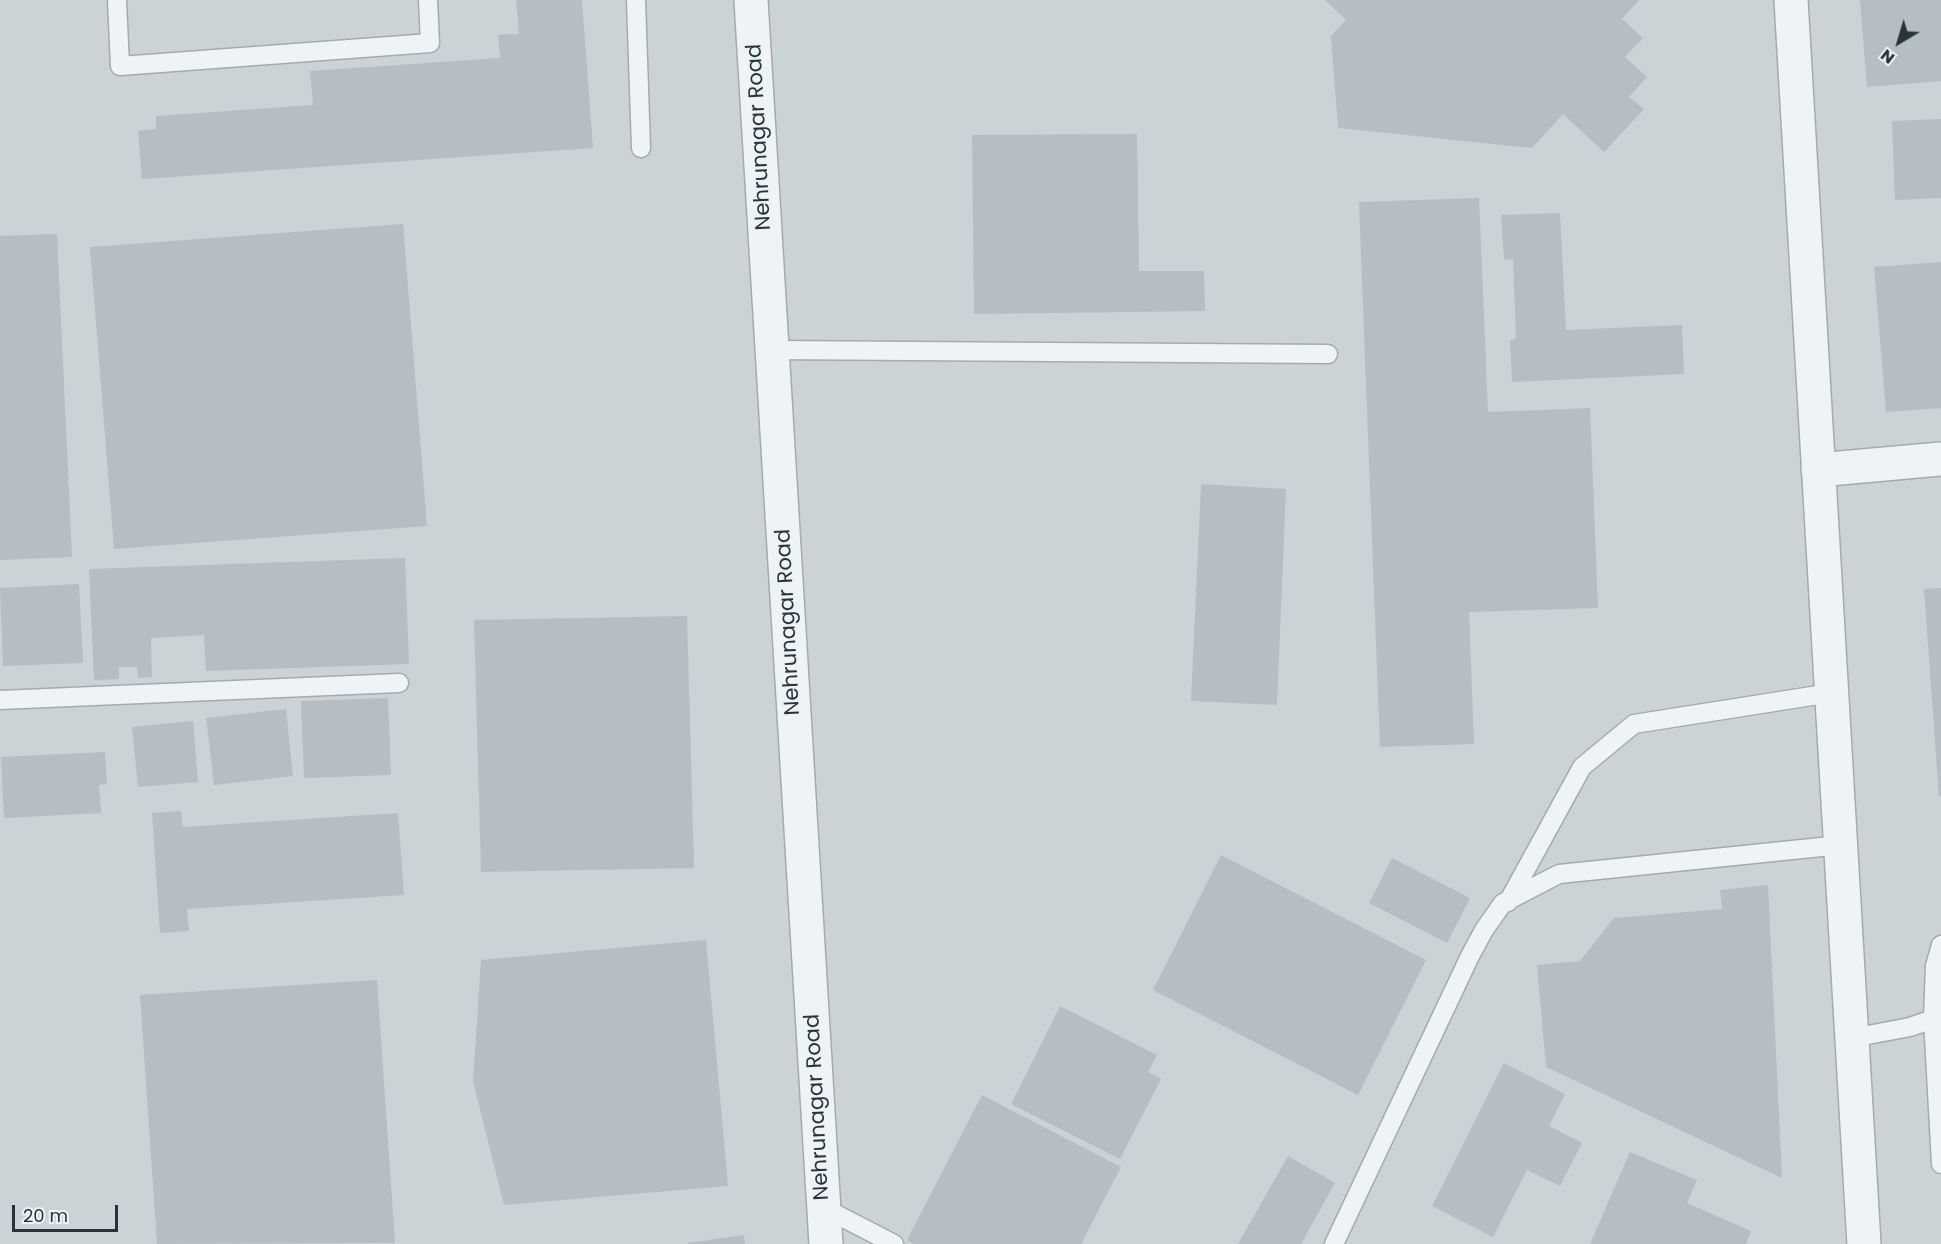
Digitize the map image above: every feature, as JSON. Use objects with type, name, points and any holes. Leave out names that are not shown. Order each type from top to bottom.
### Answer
[{"type":"street","name":"Nehrunagar Road","points":[[751,0],[826,1244]]},
{"type":"street","points":[[1791,0],[1864,1244]]},
{"type":"street","points":[[1818,470],[1941,459]]},
{"type":"lane","points":[[117,0],[120,66],[430,43],[428,0]]},
{"type":"lane","points":[[636,0],[641,148]]},
{"type":"lane","points":[[772,350],[1328,354]]},
{"type":"lane","points":[[0,700],[399,683]]},
{"type":"lane","points":[[1508,902],[1582,767],[1634,724],[1831,693]]},
{"type":"lane","points":[[1334,1244],[1470,956],[1503,903],[1559,874],[1841,845]]},
{"type":"lane","points":[[1941,945],[1935,966],[1934,1019],[1941,1164]]},
{"type":"lane","points":[[1852,1038],[1910,1027],[1934,1019]]},
{"type":"lane","points":[[824,1208],[894,1244]]},
{"type":"shaded area","points":[[0,0],[1941,0],[1941,1244],[0,1244]]},
{"type":"building","points":[[516,0],[582,0],[593,148],[142,179],[138,131],[156,129],[156,116],[313,105],[310,71],[500,58],[498,35],[519,34]]},
{"type":"building","points":[[1325,0],[1639,0],[1622,19],[1643,38],[1625,57],[1647,77],[1629,97],[1644,109],[1604,152],[1563,114],[1532,148],[1338,128],[1331,36],[1346,20]]},
{"type":"building","points":[[1860,0],[1941,0],[1941,81],[1867,87]]},
{"type":"building","points":[[1941,119],[1941,198],[1895,200],[1892,121]]},
{"type":"building","points":[[1137,134],[1139,271],[1204,271],[1205,311],[974,314],[972,135]]},
{"type":"building","points":[[1479,198],[1488,412],[1590,408],[1598,608],[1469,612],[1474,744],[1380,747],[1359,202]]},
{"type":"building","points":[[1560,213],[1566,330],[1682,325],[1684,374],[1512,382],[1510,340],[1516,339],[1513,259],[1504,260],[1501,215]]},
{"type":"building","points":[[403,224],[427,526],[114,549],[90,247]]},
{"type":"building","points":[[57,234],[72,557],[0,560],[0,236]]},
{"type":"building","points":[[1941,262],[1941,408],[1886,412],[1874,267]]},
{"type":"building","points":[[1201,484],[1286,489],[1277,705],[1191,701]]},
{"type":"building","points":[[405,558],[409,664],[206,671],[204,635],[151,638],[152,677],[138,678],[137,667],[119,667],[119,679],[94,680],[89,569]]},
{"type":"building","points":[[79,584],[83,663],[3,666],[0,588]]},
{"type":"building","points":[[1941,588],[1941,796],[1939,797],[1924,589]]},
{"type":"building","points":[[687,616],[694,868],[481,872],[474,620]]},
{"type":"building","points":[[388,698],[391,775],[304,778],[301,701]]},
{"type":"building","points":[[286,709],[293,776],[214,785],[206,718]]},
{"type":"building","points":[[193,721],[198,782],[138,787],[132,727]]},
{"type":"building","points":[[105,752],[107,784],[99,785],[101,813],[4,818],[1,757]]},
{"type":"building","points":[[181,811],[183,827],[398,813],[404,895],[187,909],[189,931],[160,933],[152,813]]},
{"type":"building","points":[[1221,855],[1426,960],[1358,1095],[1153,990]]},
{"type":"building","points":[[1392,858],[1470,898],[1447,943],[1369,903]]},
{"type":"building","points":[[1768,885],[1782,1178],[1546,1067],[1537,965],[1580,961],[1614,918],[1722,909],[1720,890]]},
{"type":"building","points":[[706,940],[728,1186],[504,1205],[473,1081],[481,960]]},
{"type":"building","points":[[377,980],[395,1243],[157,1244],[140,995]]},
{"type":"building","points":[[1060,1006],[1157,1055],[1148,1072],[1161,1079],[1120,1159],[1011,1104]]},
{"type":"building","points":[[1504,1063],[1565,1094],[1549,1126],[1582,1143],[1560,1186],[1527,1170],[1493,1237],[1432,1206]]},
{"type":"building","points":[[982,1095],[1121,1167],[1081,1244],[914,1244],[907,1240]]},
{"type":"building","points":[[1630,1152],[1697,1180],[1687,1203],[1751,1231],[1746,1244],[1590,1244]]},
{"type":"building","points":[[1288,1156],[1335,1183],[1301,1244],[1238,1244]]},
{"type":"building","points":[[744,1235],[745,1244],[688,1244],[688,1243]]}]
